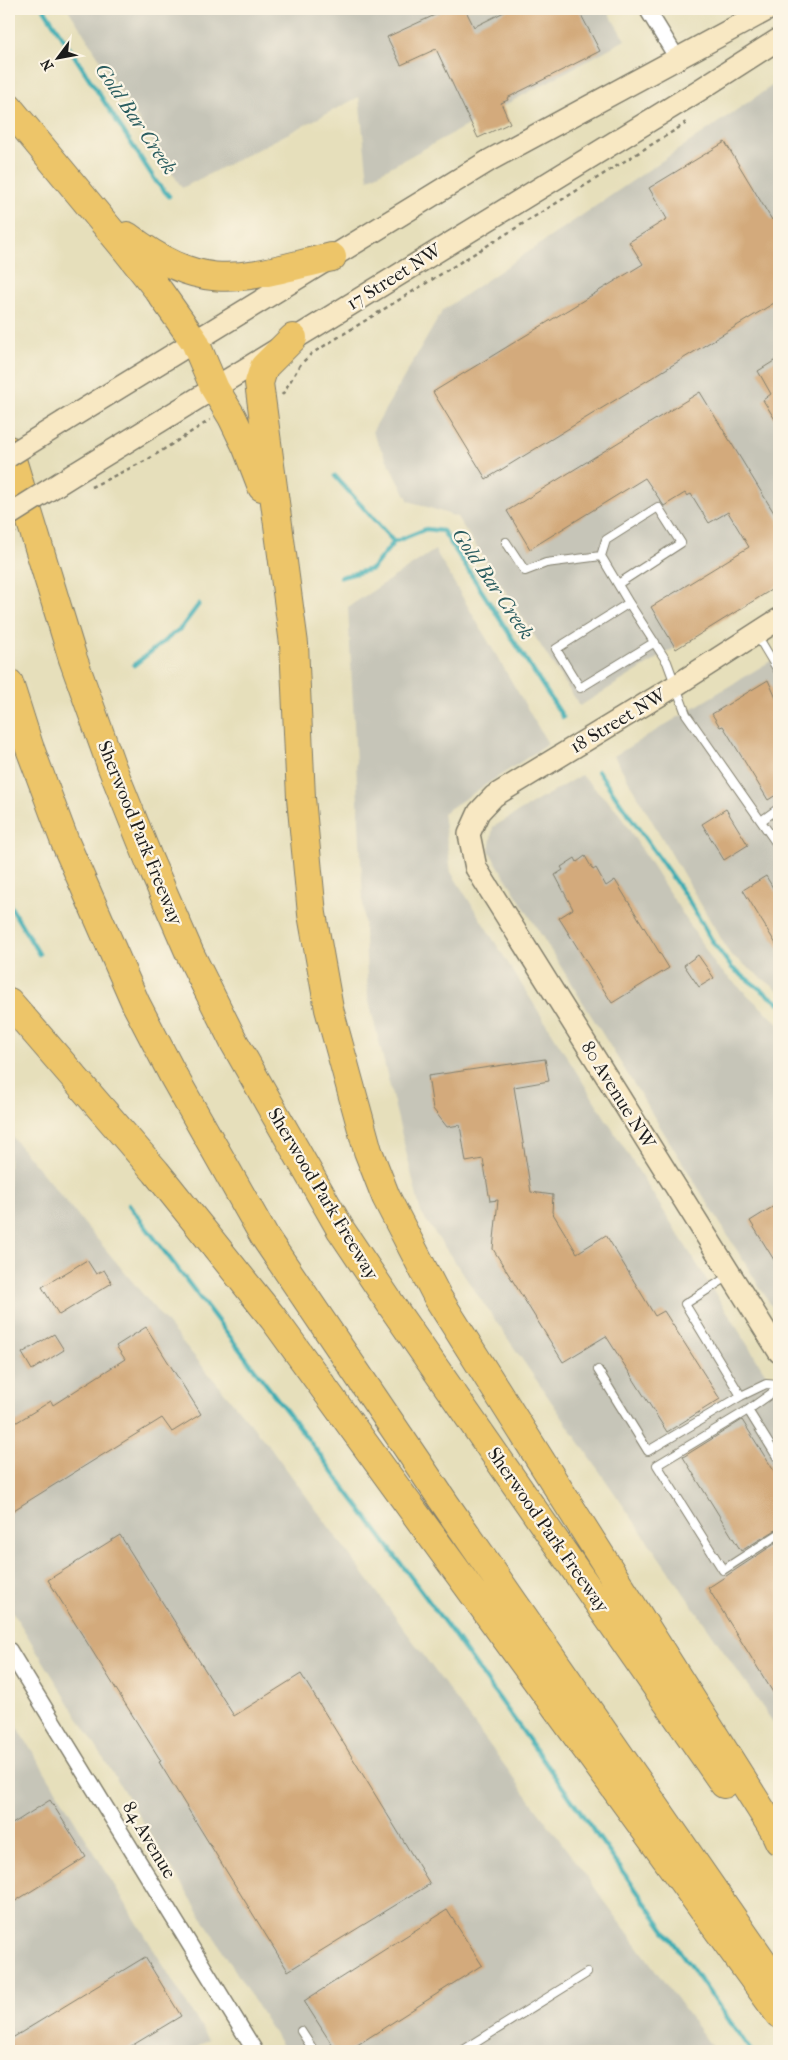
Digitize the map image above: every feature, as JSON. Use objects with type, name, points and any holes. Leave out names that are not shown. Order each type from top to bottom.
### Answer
[{"type":"highway","points":[[9,108],[159,291],[195,342],[250,456],[279,541]]},
{"type":"highway","points":[[67,177],[126,236],[145,250],[178,268],[199,275],[224,278],[254,276],[332,257]]},
{"type":"highway","points":[[294,338],[264,367],[259,383],[260,397],[274,486],[279,541],[294,644],[301,798],[312,914],[329,1009],[368,1151],[386,1197],[438,1298],[769,1822],[779,1841]]},
{"type":"highway","name":"Sherwood Park Freeway","points":[[9,450],[73,659],[111,765],[186,945],[234,1042],[341,1230],[779,1863]]},
{"type":"highway","points":[[9,683],[29,746],[65,842],[136,1004],[264,1236],[384,1415],[779,1985]]},
{"type":"highway","points":[[9,1002],[156,1172],[274,1318],[779,2014]]},
{"type":"main road","points":[[9,456],[490,160],[769,9]]},
{"type":"main road","name":"17 Street NW","points":[[9,515],[80,481],[221,399],[294,338],[779,39]]},
{"type":"main road","name":"18 Street NW","points":[[468,834],[479,812],[494,796],[675,686],[779,619]]},
{"type":"main road","name":"80 Avenue NW","points":[[468,834],[476,868],[779,1352]]},
{"type":"street","points":[[647,9],[677,58]]},
{"type":"street","name":"84 Avenue","points":[[9,1650],[253,2051]]},
{"type":"lane","points":[[618,584],[681,544],[658,508],[606,540],[601,556],[629,603],[667,662],[686,714],[779,847]]},
{"type":"lane","points":[[506,542],[524,571],[546,563],[601,556]]},
{"type":"lane","points":[[629,603],[556,649],[580,688],[655,642]]},
{"type":"lane","points":[[756,634],[779,672]]},
{"type":"lane","points":[[761,821],[779,808]]},
{"type":"lane","points":[[731,1275],[685,1304],[741,1396]]},
{"type":"lane","points":[[598,1370],[648,1451],[741,1396],[766,1384],[779,1387]]},
{"type":"lane","points":[[779,1387],[748,1410],[658,1465],[723,1570],[779,1534]]},
{"type":"lane","points":[[748,1410],[779,1460]]},
{"type":"lane","points":[[462,2051],[587,1973]]},
{"type":"lane","points":[[302,2031],[314,2051]]},
{"type":"path","points":[[260,397],[281,397],[300,365],[311,354],[686,124],[675,104]]},
{"type":"path","points":[[80,481],[147,460],[221,399]]},
{"type":"shaded area","points":[[68,9],[315,9],[321,13],[331,9],[606,9],[625,40],[368,179],[359,97],[182,188]]},
{"type":"shaded area","points":[[779,81],[779,584],[580,706],[457,517],[409,501],[372,432],[443,310]]},
{"type":"shaded area","points":[[435,550],[548,744],[443,813],[451,872],[779,1395],[779,1731],[421,1213],[368,997],[348,607]]},
{"type":"shaded area","points":[[779,656],[779,991],[730,954],[614,756]]},
{"type":"shaded area","points":[[581,775],[616,809],[716,966],[779,1024],[779,1318],[489,851],[493,827]]},
{"type":"shaded area","points":[[9,1133],[273,1451],[715,2051],[285,2051],[9,1606]]},
{"type":"shaded area","points":[[9,1713],[209,2040],[191,2051],[9,2051]]},
{"type":"building","points":[[448,9],[465,9],[474,27],[510,9],[578,9],[600,51],[507,98],[508,100],[501,103],[510,123],[478,138],[436,49],[401,65],[387,37]]},
{"type":"building","points":[[725,142],[772,220],[779,216],[779,300],[486,479],[433,392],[643,264],[629,242],[667,219],[649,188]]},
{"type":"building","points":[[779,358],[779,426],[763,400],[771,394],[758,371]]},
{"type":"building","points":[[700,392],[779,521],[779,585],[676,649],[651,607],[749,547],[728,512],[709,523],[691,494],[687,496],[685,493],[664,506],[645,478],[530,549],[507,511]]},
{"type":"building","points":[[768,680],[779,705],[779,793],[768,800],[723,726],[720,727],[712,714]]},
{"type":"building","points":[[726,809],[748,845],[724,860],[702,824]]},
{"type":"building","points":[[585,856],[593,870],[596,868],[606,886],[615,880],[669,968],[612,1003],[559,918],[573,909],[555,875],[563,870],[561,867],[575,858],[577,862]]},
{"type":"building","points":[[766,876],[779,898],[779,949],[743,890]]},
{"type":"building","points":[[698,955],[714,978],[699,987],[684,965]]},
{"type":"building","points":[[545,1059],[549,1081],[514,1087],[531,1192],[553,1195],[552,1212],[577,1253],[606,1235],[655,1316],[664,1311],[720,1399],[667,1432],[606,1336],[563,1362],[493,1249],[498,1200],[490,1201],[483,1159],[466,1162],[460,1125],[447,1127],[433,1109],[428,1076]]},
{"type":"building","points":[[779,1203],[779,1268],[750,1221]]},
{"type":"building","points":[[87,1260],[96,1274],[104,1270],[112,1283],[59,1315],[42,1287]]},
{"type":"building","points":[[146,1327],[201,1414],[172,1432],[162,1418],[9,1513],[9,1427],[51,1401],[53,1405],[125,1359],[116,1346]]},
{"type":"building","points":[[54,1334],[64,1350],[32,1370],[22,1353]]},
{"type":"building","points":[[742,1420],[779,1479],[779,1528],[741,1551],[683,1457]]},
{"type":"building","points":[[120,1535],[234,1716],[301,1674],[430,1884],[288,1971],[159,1762],[161,1761],[48,1580]]},
{"type":"building","points":[[779,1541],[779,1702],[708,1588]]},
{"type":"building","points":[[50,1800],[86,1857],[9,1905],[9,1826]]},
{"type":"building","points":[[447,1910],[482,1965],[348,2051],[336,2051],[304,2001]]},
{"type":"building","points":[[145,1957],[181,2016],[123,2051],[9,2051],[9,2040]]},
{"type":"waterway","name":"Gold Bar Creek","points":[[44,9],[157,183],[169,196]]},
{"type":"waterway","name":"Gold Bar Creek","points":[[335,476],[394,542],[426,529],[443,531],[563,717]]},
{"type":"waterway","points":[[341,577],[372,569],[394,542]]},
{"type":"waterway","points":[[134,665],[181,628],[199,604]]},
{"type":"waterway","name":"Gold Bar Creek","points":[[598,771],[687,898],[714,944],[732,968],[779,1003]]},
{"type":"waterway","points":[[9,904],[39,954]]},
{"type":"waterway","points":[[129,1205],[311,1443],[451,1631],[751,2051]]}]
